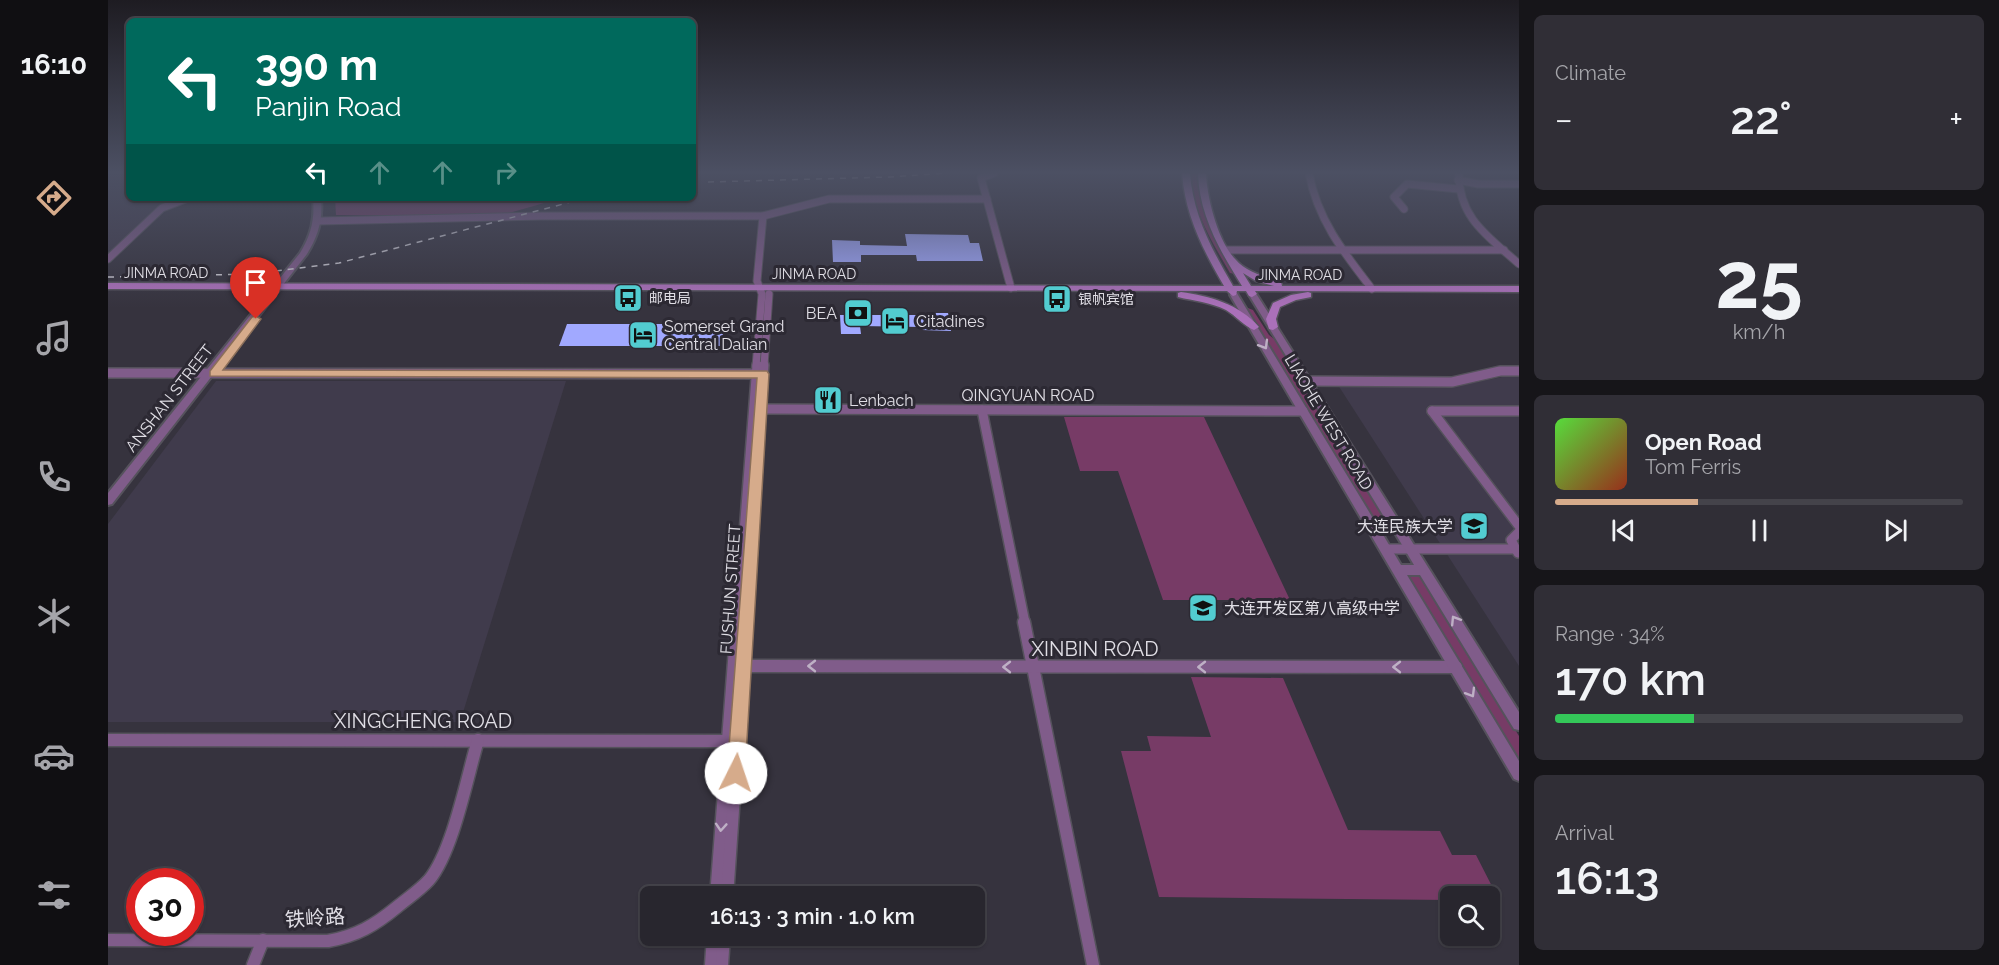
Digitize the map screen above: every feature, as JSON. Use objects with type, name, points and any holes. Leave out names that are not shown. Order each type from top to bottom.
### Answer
[{"type":"main road","name":"LIAOHE WEST ROAD","points":[[1195,218],[1213,260],[1232,292]]},
{"type":"main road","name":"LIAOHE WEST ROAD","points":[[1211,218],[1225,250],[1251,292]]},
{"type":"main road","points":[[1231,259],[1239,267],[1259,279],[1305,292]]},
{"type":"main road","points":[[1178,291],[1209,278],[1214,272],[1213,260]]},
{"type":"main road","points":[[1223,276],[1241,276]]},
{"type":"main road","name":"JINMA ROAD","points":[[108,286],[274,291]]},
{"type":"main road","name":"JINMA ROAD","points":[[764,292],[1011,288],[1519,295]]},
{"type":"main road","name":"JINMA ROAD","points":[[1305,292],[1372,288],[1519,289]]},
{"type":"main road","points":[[1178,291],[1224,305],[1237,312],[1254,327]]},
{"type":"main road","name":"JINMA ROAD","points":[[108,293],[1178,291]]},
{"type":"main road","points":[[1273,327],[1271,319],[1276,304],[1305,292]]},
{"type":"street","points":[[108,259],[151,218]]},
{"type":"street","points":[[319,221],[451,218]]},
{"type":"street","name":"FUSHUN STREET","points":[[727,886],[733,741],[760,374],[764,292],[757,281],[763,218]]},
{"type":"street","points":[[992,218],[1011,288]]},
{"type":"street","points":[[1322,218],[1341,250],[1372,288]]},
{"type":"street","points":[[1473,218],[1519,264]]},
{"type":"street","name":"ANSHAN STREET","points":[[108,511],[311,242],[319,221]]},
{"type":"street","points":[[1225,250],[1504,250]]},
{"type":"street","name":"LIAOHE WEST ROAD","points":[[1232,292],[1519,774]]},
{"type":"street","name":"LIAOHE WEST ROAD","points":[[1251,292],[1519,724]]},
{"type":"street","points":[[1306,381],[1452,382],[1500,370],[1519,370]]},
{"type":"street","points":[[108,374],[760,374]]},
{"type":"street","name":"ANSHAN STREET","points":[[108,501],[210,374]]},
{"type":"street","name":"QINGYUAN ROAD","points":[[757,409],[1303,411]]},
{"type":"street","points":[[982,410],[1093,965]]},
{"type":"street","points":[[1519,411],[1432,411],[1519,526]]},
{"type":"street","points":[[1373,529],[1398,529]]},
{"type":"street","points":[[1385,549],[1517,552],[1511,540],[1512,536],[1519,532]]},
{"type":"street","points":[[1398,570],[1424,570]]},
{"type":"street","name":"XINBIN ROAD","points":[[738,666],[1456,668]]},
{"type":"street","name":"XINGCHENG ROAD","points":[[108,740],[733,741]]},
{"type":"street","name":"铁岭路","points":[[108,940],[328,941],[350,937],[374,926],[428,881],[438,867],[447,848],[478,740]]},
{"type":"street","name":"FUSHUN STREET","points":[[717,886],[733,741]]},
{"type":"street","points":[[254,965],[263,940]]},
{"type":"street","points":[[711,965],[712,946]]},
{"type":"street","points":[[722,965],[723,946]]},
{"type":"shaded area","points":[[108,218],[148,218],[108,255]]},
{"type":"shaded area","points":[[1201,218],[1211,218],[1235,274],[1230,273]]},
{"type":"shaded area","points":[[1248,308],[1253,310],[1269,335],[1278,342],[1389,523],[1387,528],[1375,524],[1247,310]]},
{"type":"shaded area","name":"大连民族大学","points":[[1507,376],[1519,376],[1519,666],[1338,385],[1457,386]]},
{"type":"shaded area","points":[[216,381],[566,381],[460,722],[108,722],[108,524]]},
{"type":"shaded area","points":[[1064,417],[1204,417],[1290,600],[1163,600],[1118,471],[1080,471]]},
{"type":"shaded area","points":[[1408,572],[1420,575],[1519,736],[1519,764],[1406,575]]},
{"type":"shaded area","points":[[1191,677],[1283,678],[1348,830],[1440,831],[1452,855],[1476,855],[1492,886],[1440,886],[1440,900],[1159,897],[1121,751],[1151,751],[1147,736],[1211,737]]},
{"type":"building","points":[[905,234],[968,235],[970,243],[979,243],[983,261],[917,261],[916,255],[861,255],[861,262],[833,262],[832,240],[860,241],[860,245],[907,246]]},
{"type":"building","name":"Citadines","points":[[919,313],[948,313],[951,331],[922,330],[921,327],[860,326],[861,334],[841,334],[840,315],[920,315]]},
{"type":"building","name":"Somerset Grand Central Dalian","points":[[567,324],[724,324],[722,346],[559,346]]},
{"type":"railway","points":[[108,277],[253,274],[339,263],[510,218]]},
{"type":"place","name":"邮电局","points":[[628,298]]},
{"type":"place","name":"银帆宾馆","points":[[1057,299]]},
{"type":"place","name":"BEA","points":[[858,313]]},
{"type":"place","name":"Citadines","points":[[895,321]]},
{"type":"place","name":"Somerset Grand Central Dalian","points":[[643,335]]},
{"type":"place","name":"Lenbach","points":[[828,400]]},
{"type":"place","name":"大连民族大学","points":[[1474,526]]},
{"type":"place","name":"大连开发区第八高级中学","points":[[1203,608]]},
{"type":"route","points":[[256,319],[214,374],[763,374],[736,773]]}]
